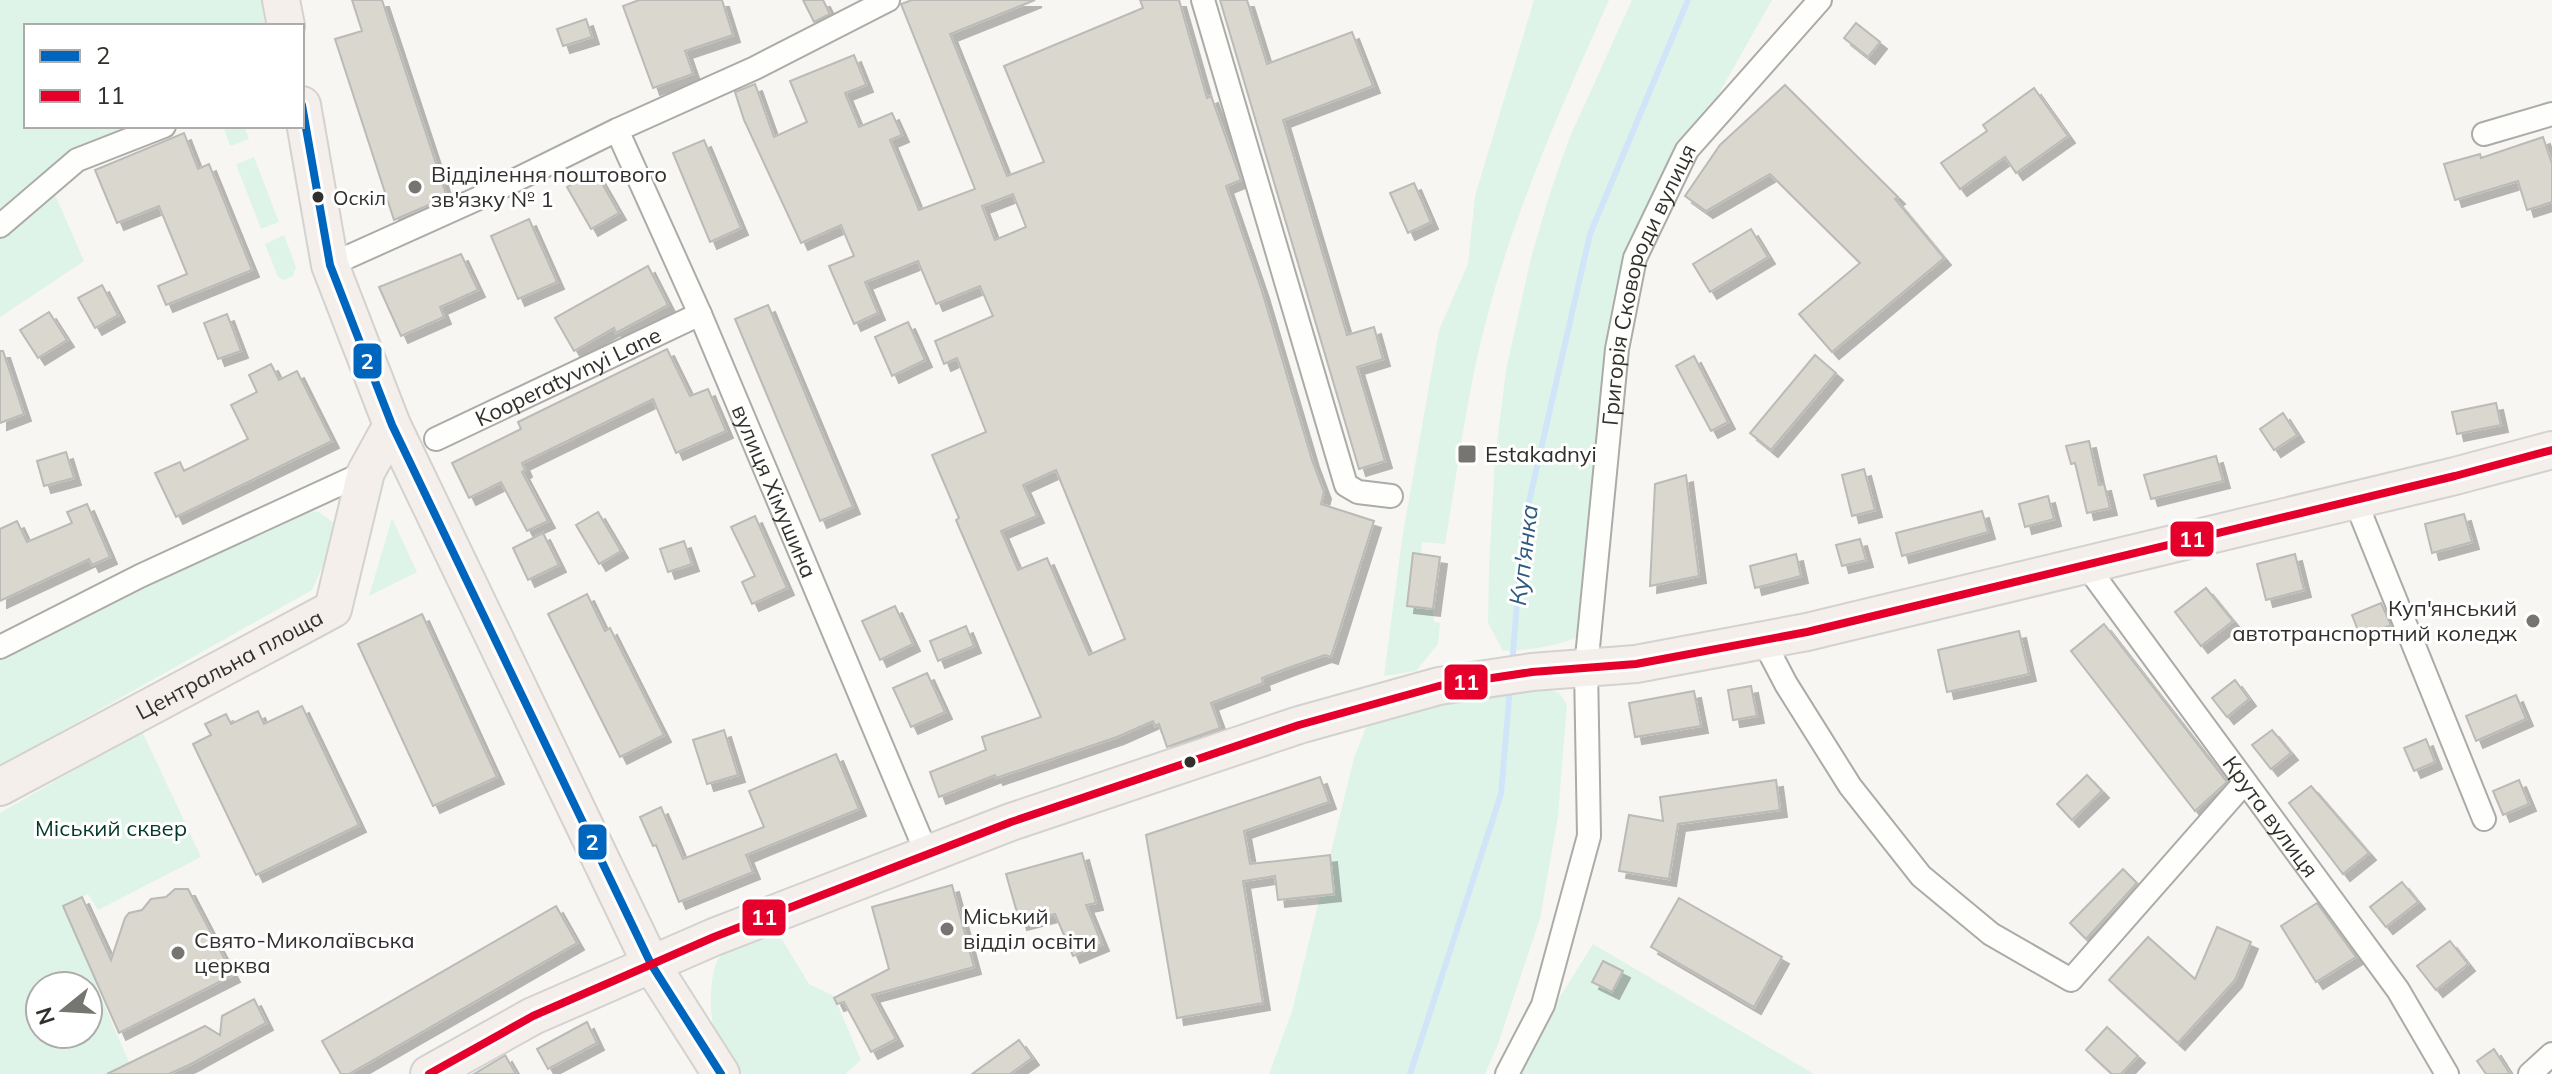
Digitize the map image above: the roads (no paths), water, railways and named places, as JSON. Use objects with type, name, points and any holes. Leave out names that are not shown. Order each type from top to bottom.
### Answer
[{"type":"main road","points":[[281,0],[286,24]]},
{"type":"main road","points":[[304,116],[330,265],[392,425],[651,964],[721,1074]]},
{"type":"main road","name":"Центральна площа","points":[[0,787],[333,609],[366,472],[392,425]]},
{"type":"main road","points":[[429,1074],[533,1016],[651,964],[1011,822],[1299,725],[1439,686],[1511,675],[1636,664],[1763,640],[2086,565],[2552,450]]},
{"type":"street","points":[[330,265],[755,68],[888,0]]},
{"type":"street","points":[[1203,0],[1346,485],[1358,492],[1391,496]]},
{"type":"street","name":"Григорія Сковороди вулиця","points":[[1507,1074],[1543,1005],[1589,836],[1586,668],[1617,349],[1635,258],[1687,150],[1820,0]]},
{"type":"street","points":[[2484,134],[2552,114]]},
{"type":"street","points":[[0,226],[77,160],[159,128]]},
{"type":"street","name":"вулиця Хімушина","points":[[617,130],[700,314],[927,854]]},
{"type":"street","name":"Kooperatyvnyi Lane","points":[[436,439],[700,314]]},
{"type":"street","points":[[0,647],[140,576],[366,472]]},
{"type":"street","points":[[2355,500],[2484,819]]},
{"type":"street","name":"Крута вулиця","points":[[2086,565],[2398,990],[2447,1074]]},
{"type":"street","points":[[1763,640],[1786,684],[1850,786],[1921,876],[1991,934],[2071,980],[2245,782]]},
{"type":"street","points":[[2530,1074],[2552,1054]]},
{"type":"waterway","name":"Куп'янка","points":[[1512,665],[1523,528],[1590,234],[1688,0]]},
{"type":"waterway","name":"Куп'янка","points":[[1410,1074],[1501,794],[1510,688]]},
{"type":"place","name":"Відділення поштового зв'язку № 1","points":[[415,187]]},
{"type":"place","name":"Оскіл","points":[[318,197]]},
{"type":"place","name":"Estakadnyi","points":[[1467,454]]},
{"type":"place","name":"Куп'янський автотранспортний коледж","points":[[2533,621]]},
{"type":"place","name":"Міський відділ освіти","points":[[947,929]]},
{"type":"place","name":"Свято-Миколаївська церква","points":[[178,953]]},
{"type":"park label","name":"Міський сквер","points":[[111,828]]}]
